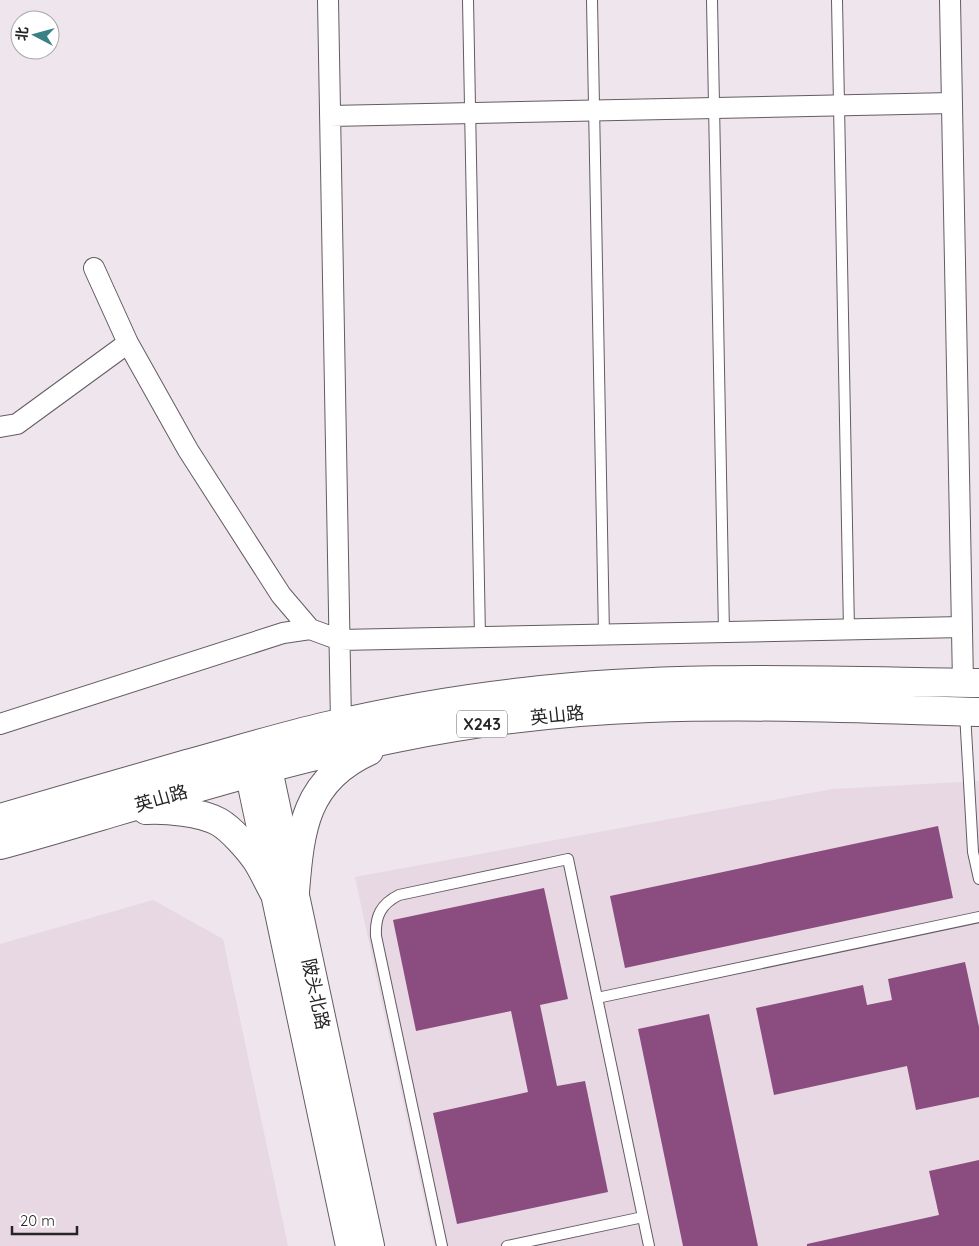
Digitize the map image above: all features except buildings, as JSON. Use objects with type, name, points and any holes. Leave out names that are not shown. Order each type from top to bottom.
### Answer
[{"type":"main road","name":"英山路","points":[[0,845],[112,813],[341,723],[392,712],[524,692],[590,686],[702,680],[971,683]]},
{"type":"main road","name":"英山路","points":[[0,818],[256,757],[333,751],[462,726],[527,718],[592,711],[702,706],[972,711]]},
{"type":"main road","points":[[285,894],[298,853],[304,822],[317,793],[332,775],[353,758],[397,738]]},
{"type":"main road","name":"陂头北路","points":[[256,757],[285,894],[350,1246]]},
{"type":"main road","points":[[112,813],[151,810],[175,811],[200,815],[219,822],[237,837],[285,894]]},
{"type":"main road","name":"陂头北路","points":[[285,894],[370,1246]]},
{"type":"street","points":[[328,0],[341,723]]},
{"type":"street","points":[[950,0],[962,627],[971,683]]},
{"type":"street","points":[[330,116],[952,103]]},
{"type":"street","points":[[94,268],[128,343],[188,450],[281,595],[310,629]]},
{"type":"street","points":[[0,427],[17,424],[128,343]]},
{"type":"street","points":[[0,724],[283,633],[310,629],[340,640],[962,627]]},
{"type":"lane","points":[[468,0],[480,637]]},
{"type":"lane","points":[[592,0],[604,635]]},
{"type":"lane","points":[[712,0],[724,632]]},
{"type":"lane","points":[[837,0],[849,630]]},
{"type":"lane","points":[[972,711],[973,852],[979,879]]},
{"type":"lane","points":[[442,1246],[376,936],[377,919],[381,910],[399,895],[568,858],[650,1246]]},
{"type":"lane","points":[[598,998],[979,917]]},
{"type":"lane","points":[[507,1246],[643,1217]]},
{"type":"shaded area","points":[[979,781],[979,1246],[434,1246],[355,877],[832,789]]},
{"type":"shaded area","points":[[153,900],[223,939],[288,1246],[0,1246],[0,944]]}]
